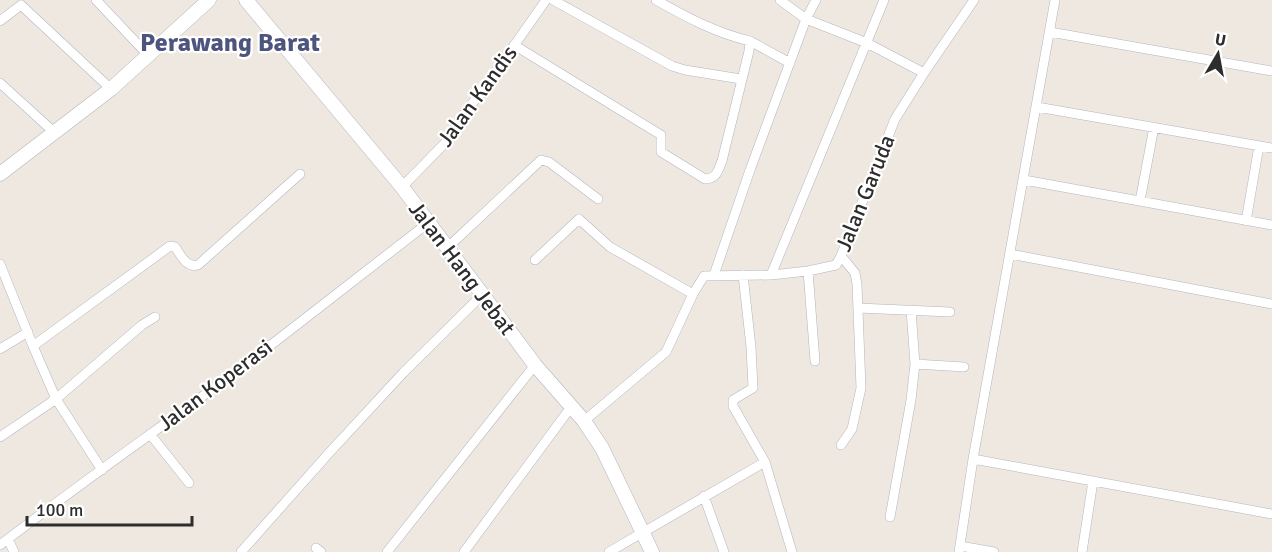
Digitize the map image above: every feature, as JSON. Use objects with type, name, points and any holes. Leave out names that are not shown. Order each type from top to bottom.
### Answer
[{"type":"street","points":[[96,0],[148,55]]},
{"type":"street","points":[[0,174],[111,89],[209,0]]},
{"type":"street","name":"Jalan Hang Jebat","points":[[246,0],[402,187],[535,365],[584,421],[602,448],[652,552]]},
{"type":"street","name":"Jalan Kandis","points":[[402,187],[447,141],[460,119],[546,0]]},
{"type":"street","points":[[553,0],[672,66],[741,79]]},
{"type":"street","points":[[656,0],[691,20],[728,36],[750,41],[790,63]]},
{"type":"street","points":[[780,0],[806,19],[867,43],[924,73]]},
{"type":"street","points":[[584,421],[666,352],[704,276],[714,275],[806,19],[816,0]]},
{"type":"street","points":[[771,275],[884,0]]},
{"type":"street","name":"Jalan Garuda","points":[[714,275],[771,275],[836,265],[895,119],[974,0]]},
{"type":"street","points":[[994,552],[960,549],[973,459],[1055,0]]},
{"type":"street","points":[[0,21],[19,3],[111,89]]},
{"type":"street","points":[[1050,32],[1272,71]]},
{"type":"street","points":[[514,45],[661,135],[661,152],[705,178],[715,176],[722,160],[750,41]]},
{"type":"street","points":[[0,83],[55,133]]},
{"type":"street","points":[[1037,107],[1272,148]]},
{"type":"street","points":[[1140,201],[1154,127]]},
{"type":"street","points":[[1246,220],[1259,146]]},
{"type":"street","points":[[447,248],[541,160],[546,160],[598,199]]},
{"type":"street","points":[[33,346],[170,246],[174,247],[188,264],[198,265],[300,174]]},
{"type":"street","points":[[1024,180],[1272,225]]},
{"type":"street","points":[[535,260],[579,219],[610,247],[693,294]]},
{"type":"street","name":"Jalan Koperasi","points":[[4,542],[250,361],[428,223]]},
{"type":"street","points":[[1010,254],[1272,304]]},
{"type":"street","points":[[840,446],[852,429],[861,388],[855,273],[841,256]]},
{"type":"street","points":[[0,264],[3,282],[28,332],[56,399],[102,470]]},
{"type":"street","points":[[808,271],[815,361]]},
{"type":"street","points":[[743,275],[753,388],[733,400],[733,406],[765,462],[792,552]]},
{"type":"street","points":[[241,552],[395,381],[483,294]]},
{"type":"street","points":[[858,308],[950,312]]},
{"type":"street","points":[[890,517],[912,400],[915,364],[911,310]]},
{"type":"street","points":[[0,437],[56,399],[142,325],[155,317]]},
{"type":"street","points":[[0,349],[28,332]]},
{"type":"street","points":[[915,364],[964,367]]},
{"type":"street","points":[[387,552],[535,365]]},
{"type":"street","points":[[464,552],[571,407]]},
{"type":"street","points":[[150,434],[189,483]]},
{"type":"street","points":[[973,459],[1272,514]]},
{"type":"street","points":[[609,552],[765,462]]},
{"type":"street","points":[[1082,552],[1093,481]]},
{"type":"street","points":[[704,496],[724,552]]},
{"type":"street","points":[[4,542],[14,552]]},
{"type":"district","name":"Perawang Barat","points":[[230,43]]}]
